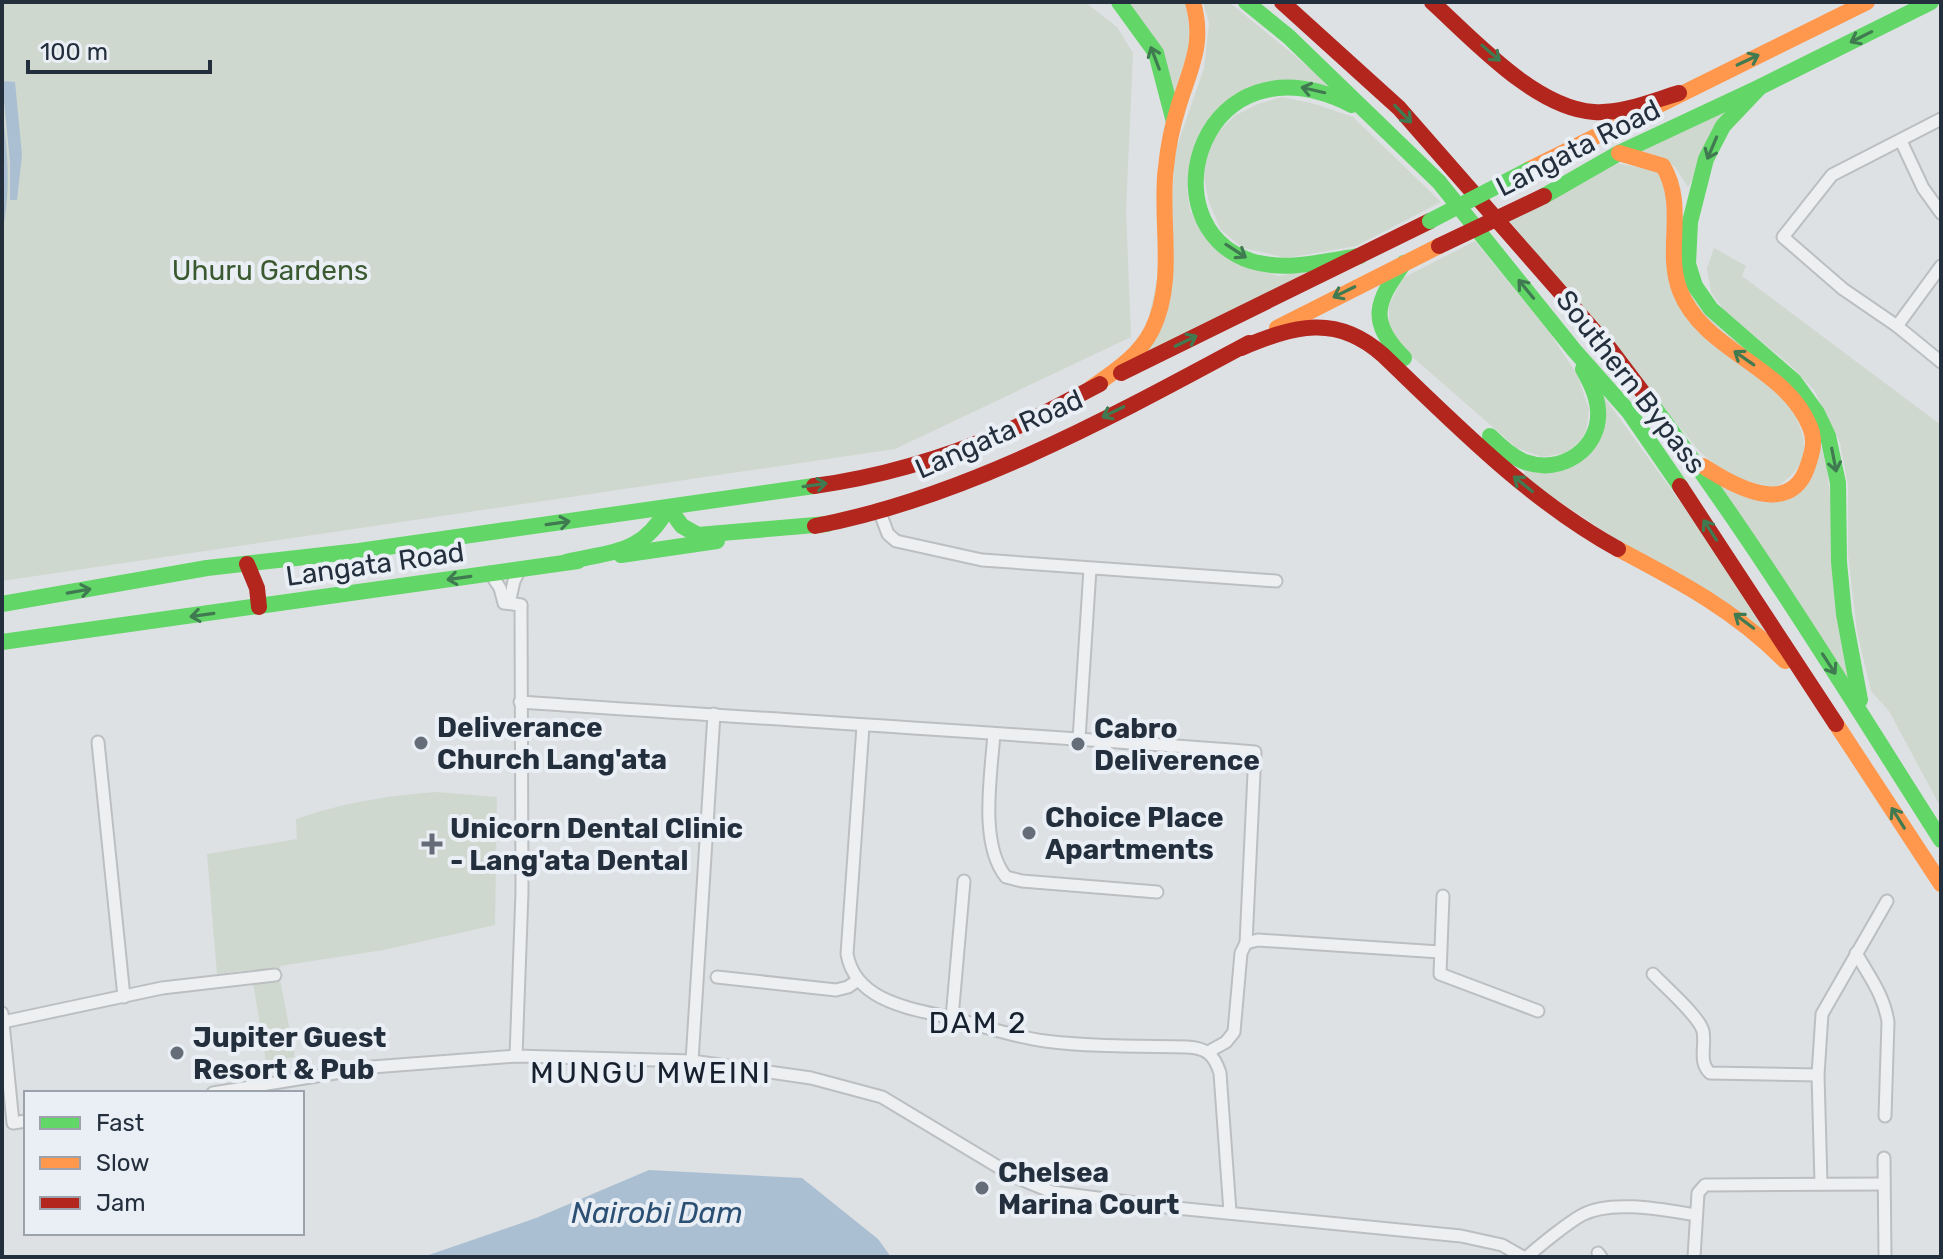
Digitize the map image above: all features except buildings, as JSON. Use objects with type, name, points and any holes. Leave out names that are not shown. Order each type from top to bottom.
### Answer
[{"type":"main road","points":[[1119,2],[1156,53],[1174,122]]},
{"type":"main road","points":[[1091,388],[1128,363],[1143,346],[1160,309],[1168,258],[1164,186],[1170,143],[1199,42],[1199,22],[1193,2]]},
{"type":"main road","name":"Southern Bypass","points":[[1246,2],[1289,37],[1439,182],[1574,350],[1629,412],[1941,884]]},
{"type":"main road","name":"Southern Bypass","points":[[1282,2],[1399,108],[1610,349],[1693,459],[1941,840]]},
{"type":"main road","points":[[1432,2],[1513,73],[1542,95],[1563,105],[1592,112],[1608,111],[1679,93]]},
{"type":"main road","name":"Langata Road","points":[[2,604],[207,568],[359,551],[856,480],[933,459],[1007,431],[1430,221],[1679,93],[1867,2]]},
{"type":"main road","name":"Langata Road","points":[[2,642],[827,524],[971,481],[1544,196],[1619,153],[1931,2]]},
{"type":"main road","points":[[1360,256],[1291,265],[1255,262],[1241,257],[1229,249],[1204,219],[1198,206],[1195,181],[1197,150],[1219,114],[1257,93],[1274,88],[1298,86],[1329,94],[1346,101],[1382,125]]},
{"type":"main road","points":[[1760,87],[1729,118],[1711,147],[1697,185],[1690,218],[1689,271],[1697,291],[1714,314],[1769,357],[1794,382],[1814,405],[1828,435],[1839,490],[1839,559],[1844,627],[1867,722]]},
{"type":"main road","points":[[1170,143],[1195,181]]},
{"type":"main road","points":[[1619,153],[1663,166],[1675,186],[1675,271],[1680,291],[1691,311],[1706,328],[1768,375],[1793,399],[1811,430],[1813,448],[1805,474],[1792,486],[1775,494],[1746,492],[1693,459]]},
{"type":"main road","points":[[1404,263],[1383,292],[1379,303],[1377,318],[1382,335],[1416,370],[1510,454],[1527,463],[1552,465],[1569,461],[1583,452],[1592,440],[1598,408],[1590,382],[1574,350]]},
{"type":"main road","points":[[1241,348],[1292,327],[1312,325],[1329,326],[1367,341],[1507,470],[1551,506],[1618,549],[1734,613],[1754,628],[1850,742]]},
{"type":"main road","points":[[566,562],[643,542],[652,535],[668,507],[682,526],[698,535],[827,524]]},
{"type":"main road","points":[[247,564],[257,588],[259,607]]},
{"type":"street","points":[[1941,119],[1832,175],[1783,237],[1843,289],[1897,326],[1941,362]]},
{"type":"street","points":[[1901,141],[1923,188],[1941,213]]},
{"type":"street","points":[[1897,326],[1941,266]]},
{"type":"street","points":[[879,510],[888,534],[905,544],[982,560],[1276,581]]},
{"type":"street","points":[[520,569],[509,603],[521,605]]},
{"type":"street","points":[[1079,739],[1090,569]]},
{"type":"street","points":[[490,573],[500,588],[504,603],[521,605]]},
{"type":"street","points":[[516,1056],[522,892],[521,605]]},
{"type":"street","points":[[520,702],[1255,752],[1246,943],[1241,953],[1234,1032],[1226,1042],[1208,1052]]},
{"type":"street","points":[[692,1061],[714,714]]},
{"type":"street","points":[[863,726],[847,954],[858,980],[870,991],[899,1006],[1044,1041],[1202,1048],[1214,1057],[1220,1073],[1230,1212]]},
{"type":"street","points":[[994,734],[990,831],[994,855],[1006,877],[1157,892]]},
{"type":"street","points":[[98,742],[124,997]]},
{"type":"street","points":[[952,1018],[964,881]]},
{"type":"street","points":[[1443,896],[1439,970],[1444,977],[1538,1011]]},
{"type":"street","points":[[1821,1183],[1818,1075],[1822,1014],[1887,901]]},
{"type":"street","points":[[1246,943],[1258,940],[1440,952]]},
{"type":"street","points":[[1856,953],[1886,1007],[1885,1116]]},
{"type":"street","points":[[1653,974],[1700,1025],[1703,1065],[1710,1073],[1818,1075]]},
{"type":"street","points":[[3,1022],[162,988],[275,975]]},
{"type":"street","points":[[717,977],[836,990],[858,980]]},
{"type":"street","points":[[2,1013],[7,1124]]},
{"type":"street","points":[[225,1091],[376,1066],[516,1056],[692,1061],[811,1078],[882,1097],[1015,1177],[1052,1192],[1461,1236],[1502,1245],[1525,1257],[1583,1214],[1601,1209],[1663,1209],[1696,1215]]},
{"type":"street","points":[[1884,1158],[1885,1257]]},
{"type":"street","points":[[1694,1257],[1698,1193],[1710,1183],[1883,1184]]},
{"type":"green space","name":"Uhuru Gardens","points":[[2,2],[1085,2],[1117,27],[1133,53],[1126,210],[1131,337],[895,449],[2,581]]},
{"type":"green space","points":[[1130,2],[1186,2],[1191,41],[1173,98]]},
{"type":"green space","points":[[1203,2],[1229,2],[1334,88],[1236,94],[1187,188],[1190,211],[1213,244],[1241,265],[1278,276],[1325,268],[1140,359],[1171,214],[1175,152],[1204,68],[1209,23]]},
{"type":"green space","points":[[1282,97],[1353,117],[1441,202],[1356,246],[1287,258],[1243,248],[1221,230],[1209,203],[1204,177],[1207,154],[1216,135],[1234,116]]},
{"type":"green space","points":[[1735,103],[1688,187],[1674,166],[1640,152]]},
{"type":"green space","points":[[1616,163],[1658,171],[1667,188],[1666,254],[1789,403],[1796,417],[1804,440],[1802,460],[1788,479],[1775,488],[1731,477],[1701,453],[1509,220]]},
{"type":"green space","points":[[1475,241],[1549,332],[1577,374],[1589,409],[1586,431],[1566,453],[1542,457],[1517,448],[1410,355],[1389,328],[1389,305],[1403,278]]},
{"type":"green space","points":[[1714,248],[1746,266],[1742,276],[1941,425],[1941,808],[1889,711],[1871,691],[1857,632],[1848,555],[1848,485],[1840,443],[1814,390],[1790,365],[1724,310],[1711,292],[1707,268]]},
{"type":"green space","points":[[1599,390],[1726,565],[1771,642],[1524,478],[1526,467],[1576,466]]},
{"type":"green space","points":[[1817,428],[1827,469],[1853,694],[1713,477],[1797,495]]},
{"type":"green space","points":[[437,792],[497,797],[495,925],[384,950],[280,966],[295,1057],[266,1062],[251,970],[217,974],[207,854],[297,839],[296,819],[332,808]]},
{"type":"water","points":[[2,81],[15,82],[22,155],[17,200],[10,200],[10,162]]},
{"type":"water","points":[[2,110],[8,172],[2,233]]},
{"type":"water","name":"Nairobi Dam","points":[[649,1170],[802,1178],[878,1239],[891,1257],[423,1257],[536,1218]]},
{"type":"traffic: fast","points":[[1119,2],[1156,53],[1174,122]]},
{"type":"traffic: fast","points":[[1246,2],[1289,37],[1439,182],[1574,350],[1629,412],[1680,486]]},
{"type":"traffic: fast","points":[[1544,196],[1619,153],[1931,2]]},
{"type":"traffic: fast","points":[[1760,87],[1723,126],[1706,159],[1690,222],[1688,264],[1695,286],[1711,309],[1794,381],[1817,413],[1828,436],[1838,483],[1839,562],[1844,614],[1860,700]]},
{"type":"traffic: fast","points":[[1352,105],[1300,88],[1258,92],[1226,111],[1205,141],[1196,176],[1200,211],[1218,241],[1251,261],[1292,266],[1360,256]]},
{"type":"traffic: fast","points":[[1430,221],[1528,170]]},
{"type":"traffic: fast","points":[[1404,263],[1387,289],[1380,311],[1384,333],[1404,358]]},
{"type":"traffic: fast","points":[[1490,436],[1525,462],[1552,465],[1576,456],[1586,447],[1597,424],[1596,399],[1583,369]]},
{"type":"traffic: fast","points":[[1647,398],[1762,561],[1941,840]]},
{"type":"traffic: fast","points":[[2,604],[207,568],[359,551],[814,486]]},
{"type":"traffic: fast","points":[[566,562],[613,552],[638,542],[649,534],[668,507],[682,526],[698,535],[827,524]]},
{"type":"traffic: fast","points":[[621,555],[717,541]]},
{"type":"traffic: fast","points":[[2,642],[578,561]]},
{"type":"traffic: slow","points":[[1091,388],[1140,348],[1152,330],[1159,311],[1166,270],[1166,167],[1174,122],[1197,44],[1193,2]]},
{"type":"traffic: slow","points":[[1528,170],[1867,2]]},
{"type":"traffic: slow","points":[[1619,153],[1663,166],[1670,181],[1675,212],[1676,275],[1691,312],[1725,345],[1783,389],[1799,406],[1812,432],[1813,448],[1807,468],[1799,483],[1787,491],[1759,493],[1703,466]]},
{"type":"traffic: slow","points":[[1277,328],[1439,246]]},
{"type":"traffic: slow","points":[[1618,549],[1727,612],[1785,661]]},
{"type":"traffic: slow","points":[[1836,724],[1941,884]]},
{"type":"traffic: jam","points":[[1282,2],[1399,108],[1610,349],[1647,398]]},
{"type":"traffic: jam","points":[[1432,2],[1507,70],[1550,98],[1572,108],[1594,112],[1615,111],[1679,93]]},
{"type":"traffic: jam","points":[[1439,246],[1544,196]]},
{"type":"traffic: jam","points":[[1121,373],[1430,221]]},
{"type":"traffic: jam","points":[[1241,348],[1297,329],[1314,328],[1348,333],[1366,342],[1524,485],[1618,549]]},
{"type":"traffic: jam","points":[[815,526],[871,513],[983,475],[1092,425],[1249,343]]},
{"type":"traffic: jam","points":[[814,486],[887,472],[959,450],[1017,427],[1100,384]]},
{"type":"traffic: jam","points":[[1680,486],[1836,724]]},
{"type":"traffic: jam","points":[[247,564],[257,588],[259,607]]},
{"type":"place","name":"Deliverance Church Lang'ata","points":[[421,743]]},
{"type":"place","name":"Cabro Deliverence","points":[[1078,744]]},
{"type":"place","name":"Choice Place Apartments","points":[[1029,833]]},
{"type":"place","name":"Unicorn Dental Clinic - Lang'ata Dental","points":[[432,844]]},
{"type":"place","name":"Jupiter Guest Resort & Pub","points":[[177,1053]]},
{"type":"place","name":"Chelsea Marina Court","points":[[982,1188]]},
{"type":"district","name":"DAM 2","points":[[978,1023]]},
{"type":"district","name":"MUNGU MWEINI","points":[[651,1073]]}]
